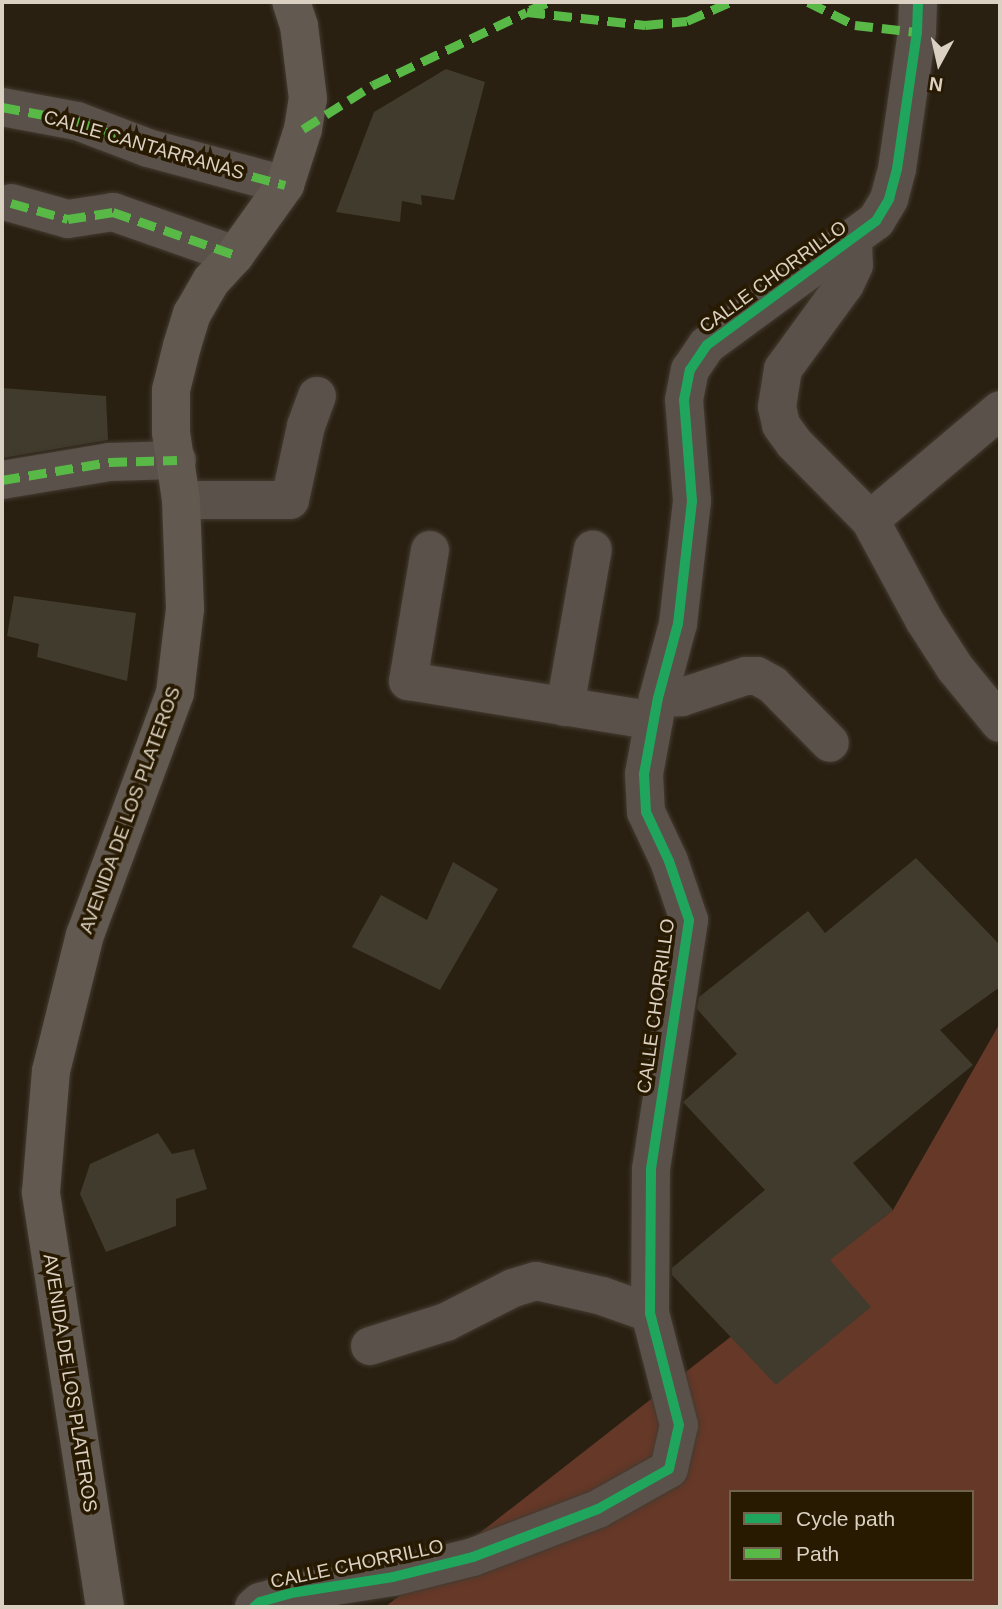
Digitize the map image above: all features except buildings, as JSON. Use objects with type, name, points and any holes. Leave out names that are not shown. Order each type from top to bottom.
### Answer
[{"type":"main road","name":"AVENIDA DE LOS PLATEROS","points":[[105,1607],[40,1192],[44,1129],[51,1071],[85,935],[175,693],[185,609],[181,500],[171,432],[171,390],[182,346],[192,314],[211,281],[235,254],[285,186],[303,129],[308,99],[299,26],[291,2]]},
{"type":"street","name":"CALLE CHORRILLO","points":[[254,1607],[260,1602],[291,1593],[393,1577],[473,1557],[598,1509],[669,1469],[679,1425],[650,1313],[651,1169],[689,920],[669,862],[646,812],[644,774],[656,710],[678,624],[692,501],[684,400],[690,370],[707,345],[853,241],[876,221],[889,199],[917,32],[918,2]]},
{"type":"street","name":"CALLE CANTARRANAS","points":[[2,107],[77,121],[148,148],[285,186]]},
{"type":"street","points":[[11,203],[68,219],[113,212],[235,254]]},
{"type":"street","points":[[853,241],[854,265],[845,284],[783,369],[776,407],[781,425],[794,443],[870,520],[930,630],[955,668],[1000,723]]},
{"type":"street","points":[[181,500],[290,500],[306,426],[317,396]]},
{"type":"street","points":[[870,520],[1000,410]]},
{"type":"street","points":[[2,480],[109,461],[177,460]]},
{"type":"street","points":[[565,706],[593,549]]},
{"type":"street","points":[[430,550],[408,681],[565,706],[656,710],[682,697],[746,676],[758,676],[773,685],[830,743]]},
{"type":"street","points":[[370,1346],[422,1331],[513,1288],[536,1281],[602,1296],[650,1313]]},
{"type":"shaded area","points":[[1000,1023],[1000,1607],[385,1607],[893,1210]]},
{"type":"marked path","points":[[530,10],[549,2]]},
{"type":"marked path","points":[[303,129],[373,85],[527,12],[645,25],[687,21],[730,2]]},
{"type":"marked path","points":[[808,2],[855,25],[917,32]]},
{"type":"marked path","points":[[2,107],[77,121],[148,148],[285,185]]},
{"type":"marked path","points":[[11,203],[68,219],[113,212],[235,255]]},
{"type":"marked path","points":[[2,480],[109,462],[177,460]]},
{"type":"cycle path","points":[[254,1607],[260,1602],[291,1593],[393,1577],[473,1557],[598,1509],[669,1469],[679,1425],[650,1313],[651,1169],[689,920],[669,861],[646,812],[644,774],[658,698],[678,624],[692,501],[684,400],[690,370],[707,345],[876,221],[889,199],[897,169],[917,32],[918,2]]}]
